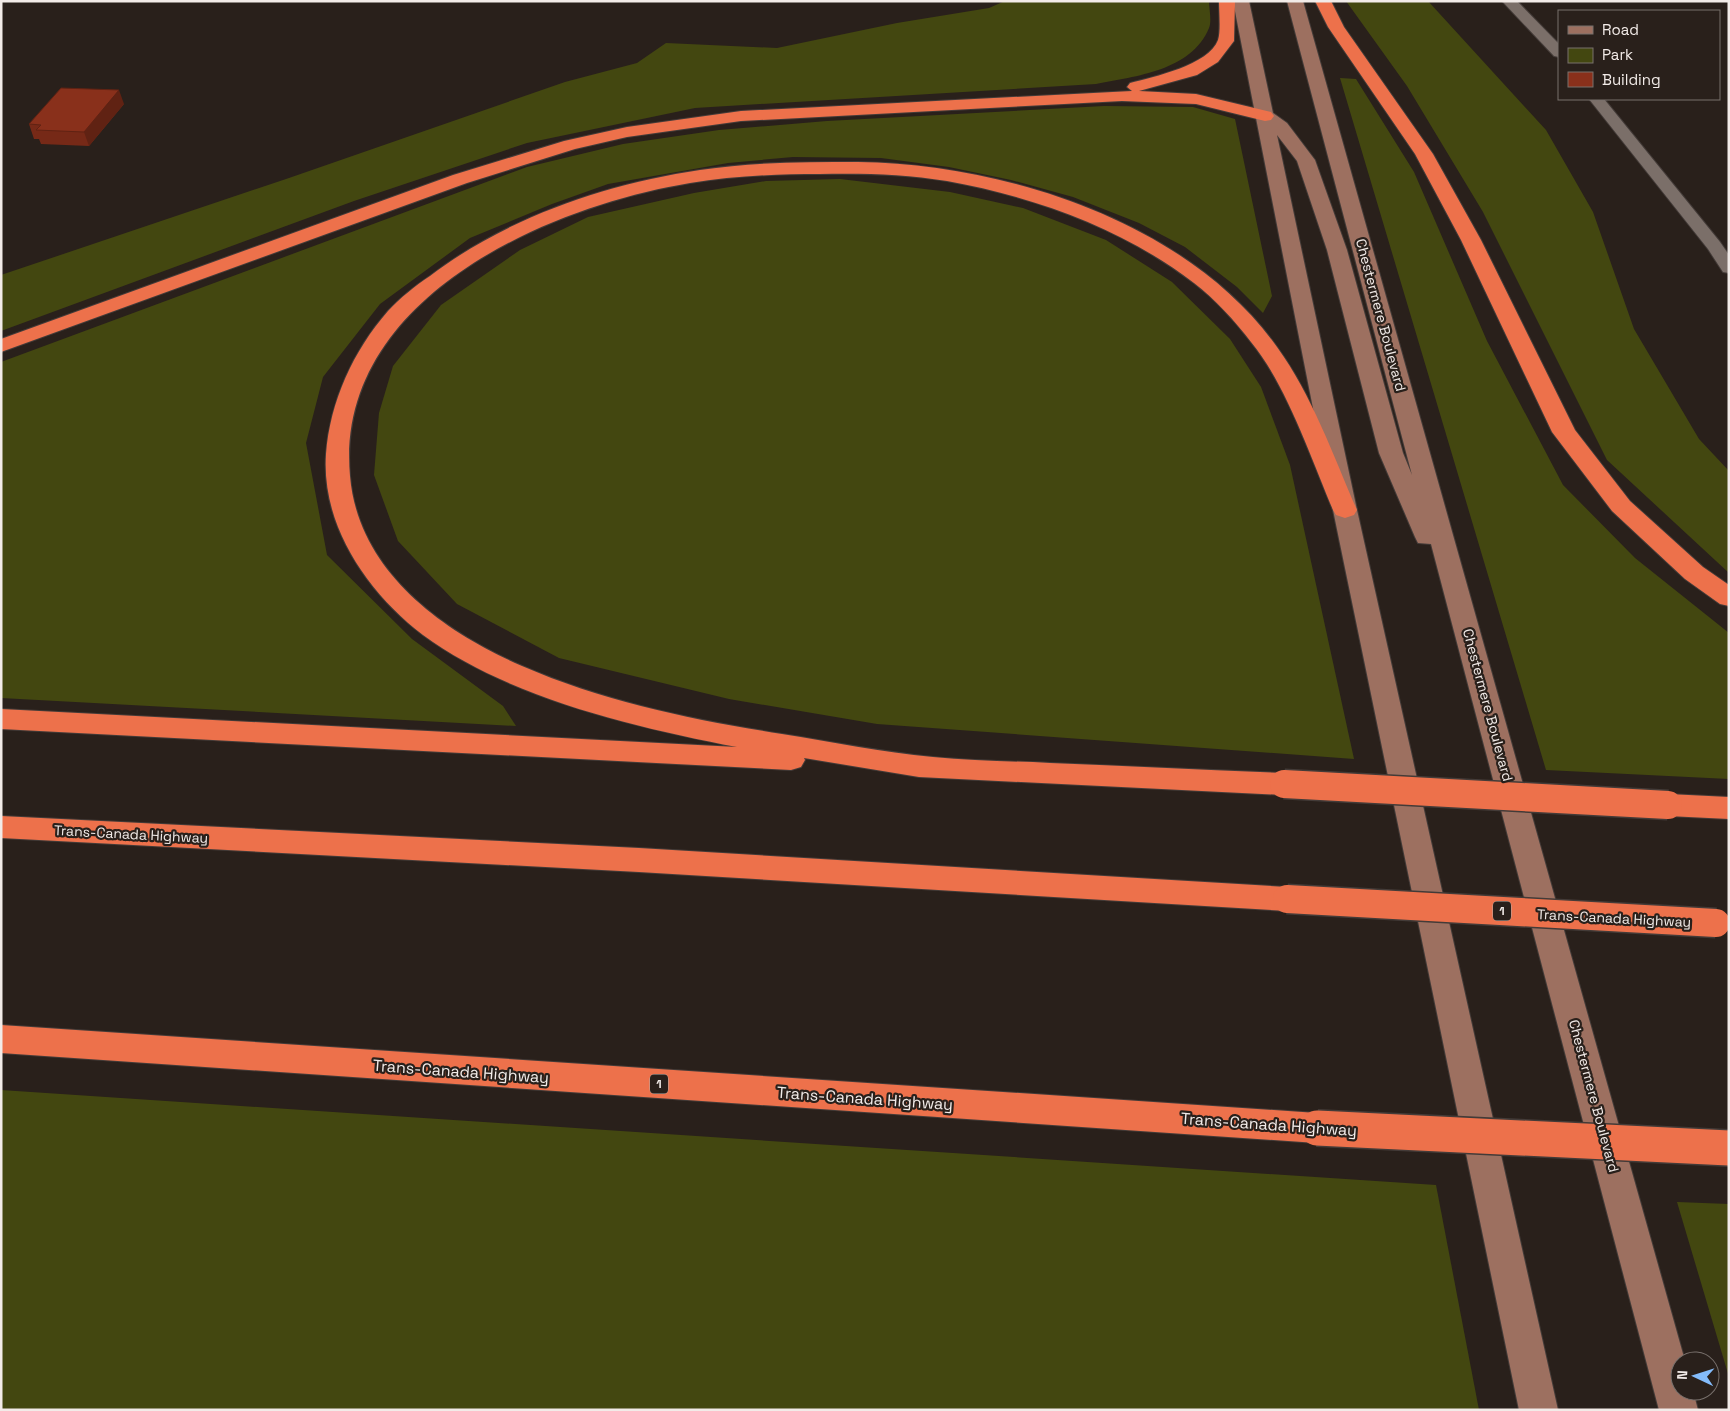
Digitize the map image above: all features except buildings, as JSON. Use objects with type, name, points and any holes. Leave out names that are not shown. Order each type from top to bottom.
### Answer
[{"type":"highway","points":[[1053,99],[1133,88],[1163,81],[1191,71],[1212,58],[1226,41],[1228,1]]},
{"type":"highway","points":[[1323,1],[1336,27],[1424,154],[1471,240],[1564,432],[1621,506],[1694,573],[1729,598]]},
{"type":"highway","points":[[1,346],[460,179],[570,144],[628,132],[741,116],[1122,96],[1196,99],[1265,116]]},
{"type":"highway","points":[[936,768],[700,729],[651,719],[577,697],[513,674],[461,646],[409,608],[372,569],[350,528],[337,490],[338,442],[348,397],[366,354],[398,312],[443,274],[490,246],[537,223],[584,204],[632,190],[685,178],[746,170],[849,168],[906,170],[964,178],[1075,208],[1157,250],[1203,279],[1237,313],[1268,349],[1299,405],[1345,510]]},
{"type":"highway","points":[[1,719],[1729,808]]},
{"type":"highway","name":"Trans-Canada Highway","points":[[1,827],[639,860],[1722,924]]},
{"type":"highway","name":"Trans-Canada Highway","points":[[1,1039],[1317,1128],[1729,1148]]},
{"type":"main road","points":[[1241,1],[1345,510],[1539,1410]]},
{"type":"main road","name":"Chestermere Boulevard","points":[[1295,1],[1679,1410]]},
{"type":"main road","points":[[1265,116],[1281,127],[1306,160],[1337,250],[1391,453],[1467,628]]},
{"type":"lane","points":[[1509,1],[1558,52]]},
{"type":"lane","points":[[1597,100],[1714,246],[1729,268]]},
{"type":"green space","points":[[1005,1],[1209,1],[1210,22],[1209,28],[1201,42],[1176,63],[1145,74],[1096,84],[695,108],[527,143],[354,201],[1,331],[1,275],[565,82],[637,63],[666,43],[777,48],[897,23],[989,8]]},
{"type":"green space","points":[[1346,1],[1428,1],[1546,130],[1593,212],[1634,329],[1699,439],[1729,471],[1729,573],[1607,460],[1483,212],[1407,86]]},
{"type":"green space","points":[[1340,78],[1356,79],[1414,172],[1487,341],[1563,485],[1635,558],[1729,633],[1729,779],[1546,770]]},
{"type":"green space","points":[[1104,106],[1193,107],[1235,119],[1272,296],[1263,313],[1237,287],[1185,247],[1139,223],[1073,197],[1011,180],[949,167],[881,158],[793,157],[728,163],[608,184],[552,204],[470,238],[380,304],[323,377],[306,443],[327,555],[412,639],[503,706],[516,726],[1,698],[1,362],[527,167],[623,144],[719,130],[827,121]]},
{"type":"green space","points":[[840,179],[950,192],[1023,208],[1106,240],[1172,282],[1230,339],[1261,387],[1290,465],[1354,759],[877,724],[729,699],[559,658],[457,604],[398,541],[374,475],[379,413],[393,366],[441,305],[520,250],[588,217],[694,193],[766,181]]},
{"type":"green space","points":[[1,1090],[1436,1185],[1479,1410],[1,1410]]},
{"type":"green space","points":[[1677,1202],[1729,1204],[1729,1377]]}]
